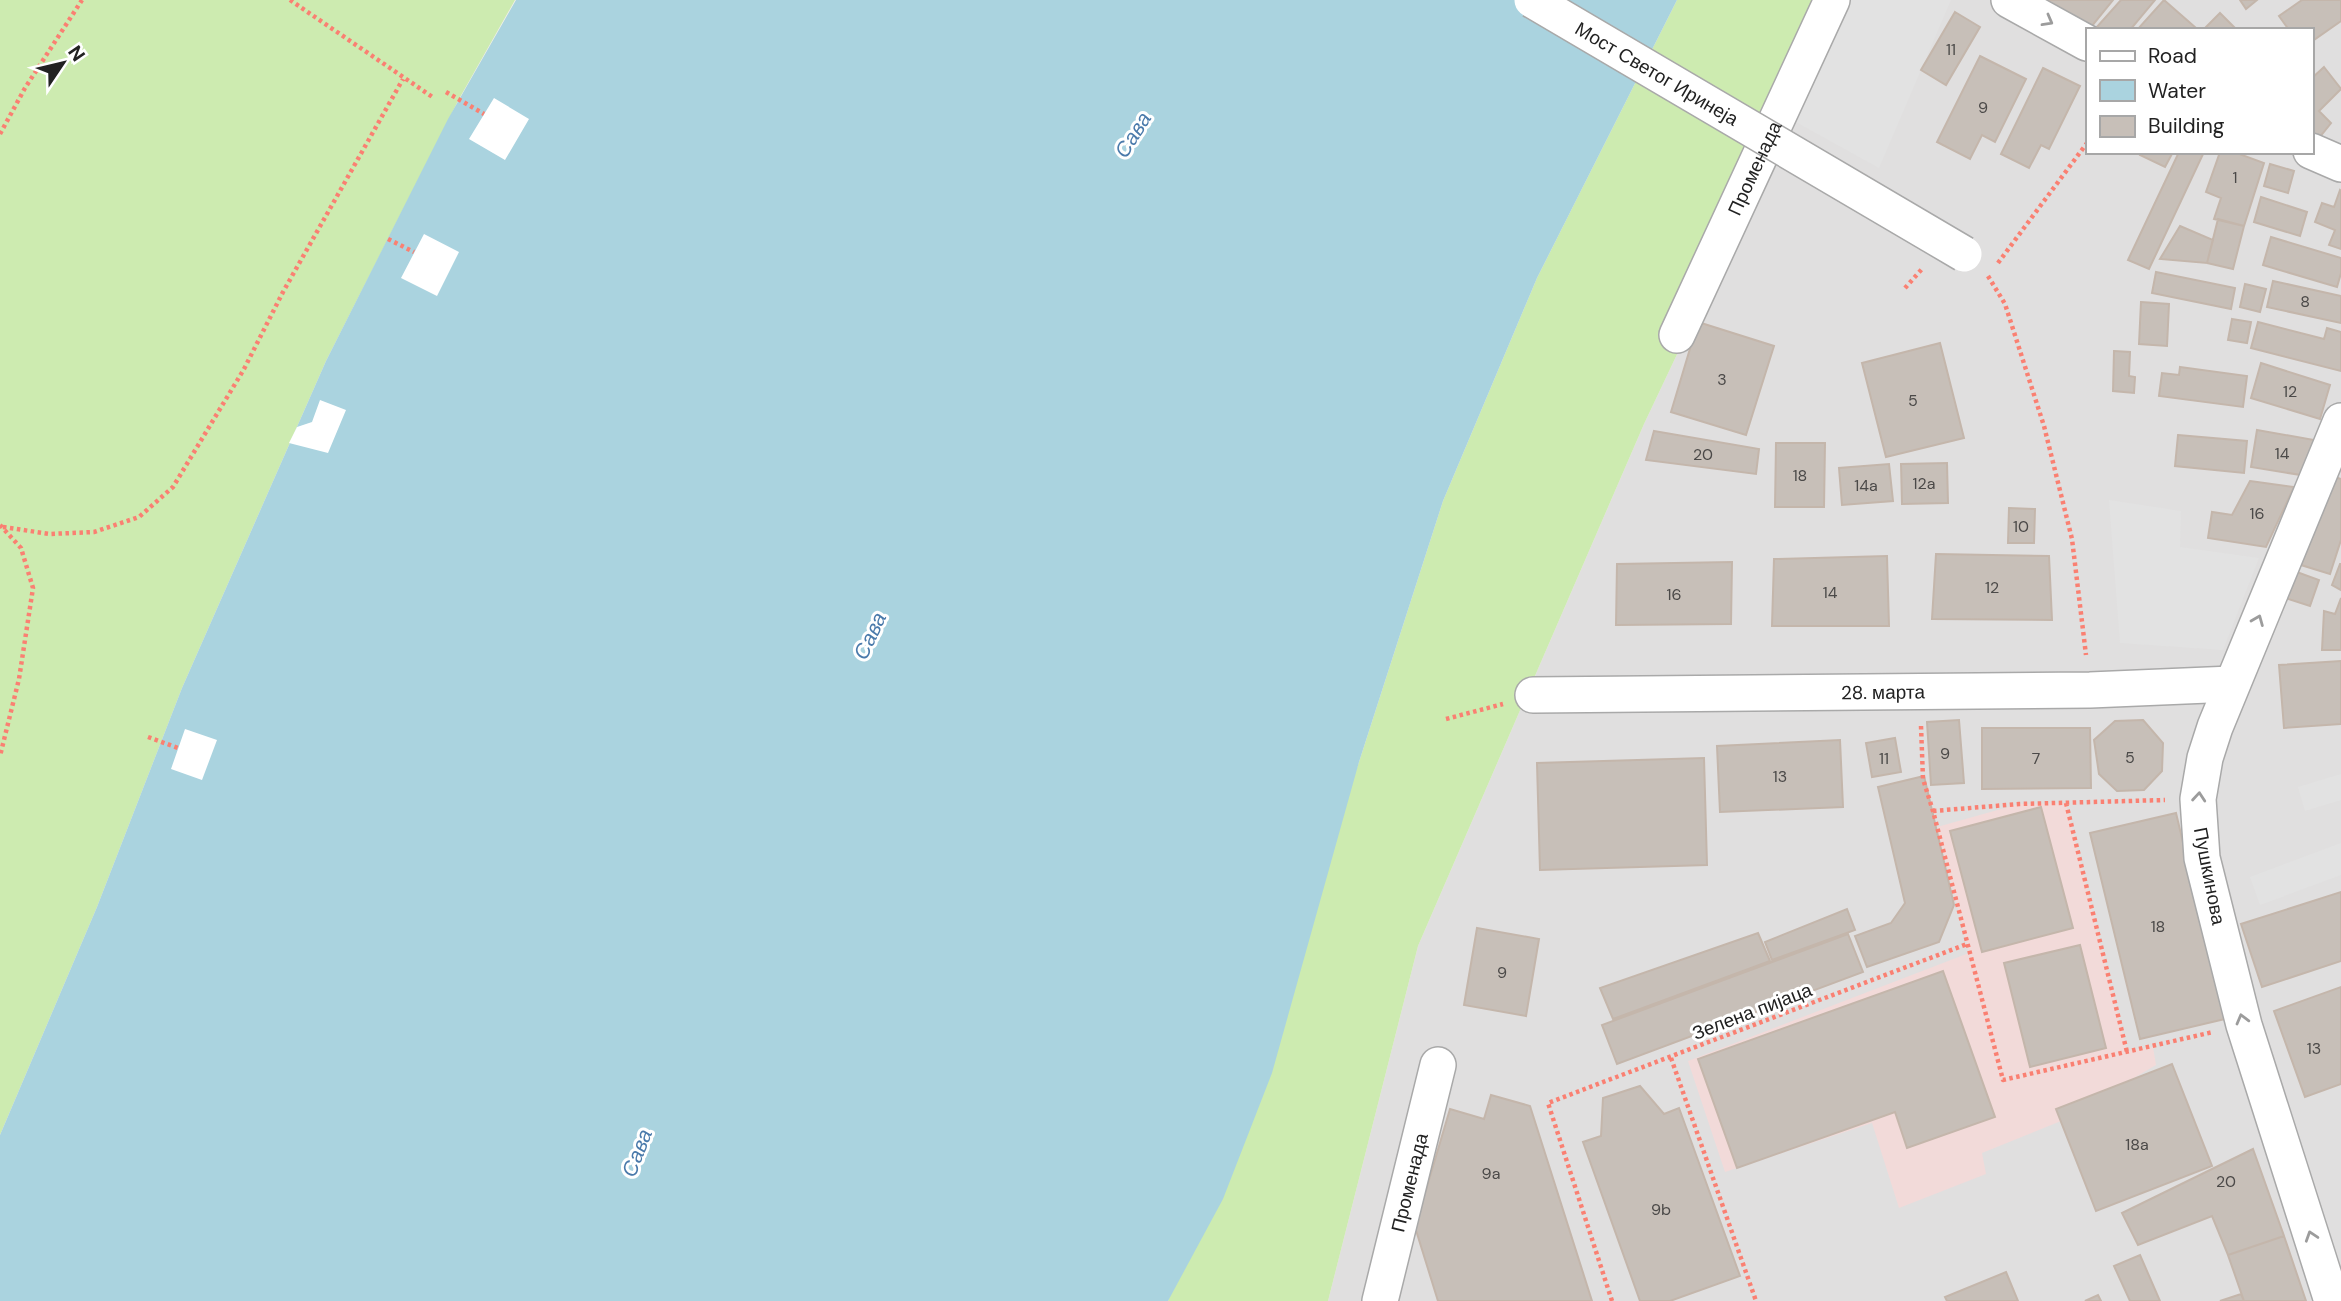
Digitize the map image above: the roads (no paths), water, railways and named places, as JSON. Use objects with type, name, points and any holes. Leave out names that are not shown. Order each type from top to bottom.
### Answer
[{"type":"street","name":"Мост Светог Иринеја","points":[[1532,0],[1976,265]]},
{"type":"street","name":"Променада","points":[[1677,335],[1832,0]]},
{"type":"street","points":[[2009,0],[2086,42]]},
{"type":"street","points":[[2313,152],[2341,164]]},
{"type":"street","name":"Пушкинова","points":[[2332,1301],[2244,1025],[2202,858],[2198,799],[2205,758],[2232,684],[2341,421]]},
{"type":"street","name":"28. марта","points":[[1533,695],[2090,690],[2232,684]]},
{"type":"street","name":"Променада","points":[[1380,1301],[1438,1065]]},
{"type":"water","name":"Сава","points":[[516,0],[1677,0],[1537,278],[1443,501],[1359,762],[1272,1073],[1223,1199],[1168,1301],[0,1301],[0,1135],[97,907],[182,688],[326,361],[448,119]]}]
